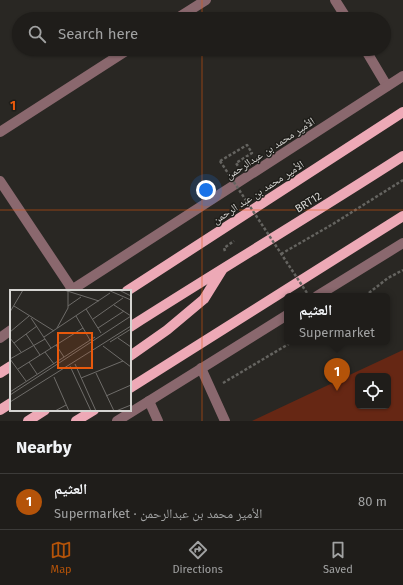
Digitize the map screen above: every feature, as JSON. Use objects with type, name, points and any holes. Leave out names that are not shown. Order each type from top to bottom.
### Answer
[{"type":"main road","name":"الأمير محمد بن عبد الرحمن","points":[[129,290],[403,112]]},
{"type":"main road","name":"BRT12","points":[[131,326],[224,267],[313,214],[403,156]]},
{"type":"main road","points":[[131,387],[403,216]]},
{"type":"main road","name":"BRT12","points":[[131,355],[167,330],[204,299],[224,267]]},
{"type":"main road","points":[[0,373],[10,367]]},
{"type":"main road","points":[[0,410],[10,404]]},
{"type":"main road","points":[[28,421],[43,411]]},
{"type":"main road","points":[[76,421],[92,411]]},
{"type":"street","points":[[187,12],[206,0]]},
{"type":"street","points":[[335,0],[343,12]]},
{"type":"street","points":[[0,132],[118,56]]},
{"type":"street","points":[[369,56],[387,86]]},
{"type":"street","name":"الأمير محمد بن عبدالرحمن","points":[[71,290],[403,76]]},
{"type":"street","points":[[0,181],[71,290]]},
{"type":"street","points":[[322,293],[403,243]]},
{"type":"street","points":[[116,421],[284,317]]},
{"type":"street","points":[[0,338],[10,331]]},
{"type":"street","points":[[200,368],[225,421]]},
{"type":"street","points":[[149,401],[158,421]]},
{"type":"path","points":[[236,163],[252,153],[247,145],[220,161],[306,293]]},
{"type":"path","points":[[281,254],[333,224],[403,180]]},
{"type":"path","points":[[369,293],[388,278],[403,270]]},
{"type":"path","points":[[211,390],[287,345]]},
{"type":"building","points":[[403,350],[403,421],[252,421]]},
{"type":"place","name":"العثيم","points":[[337,391]]}]
